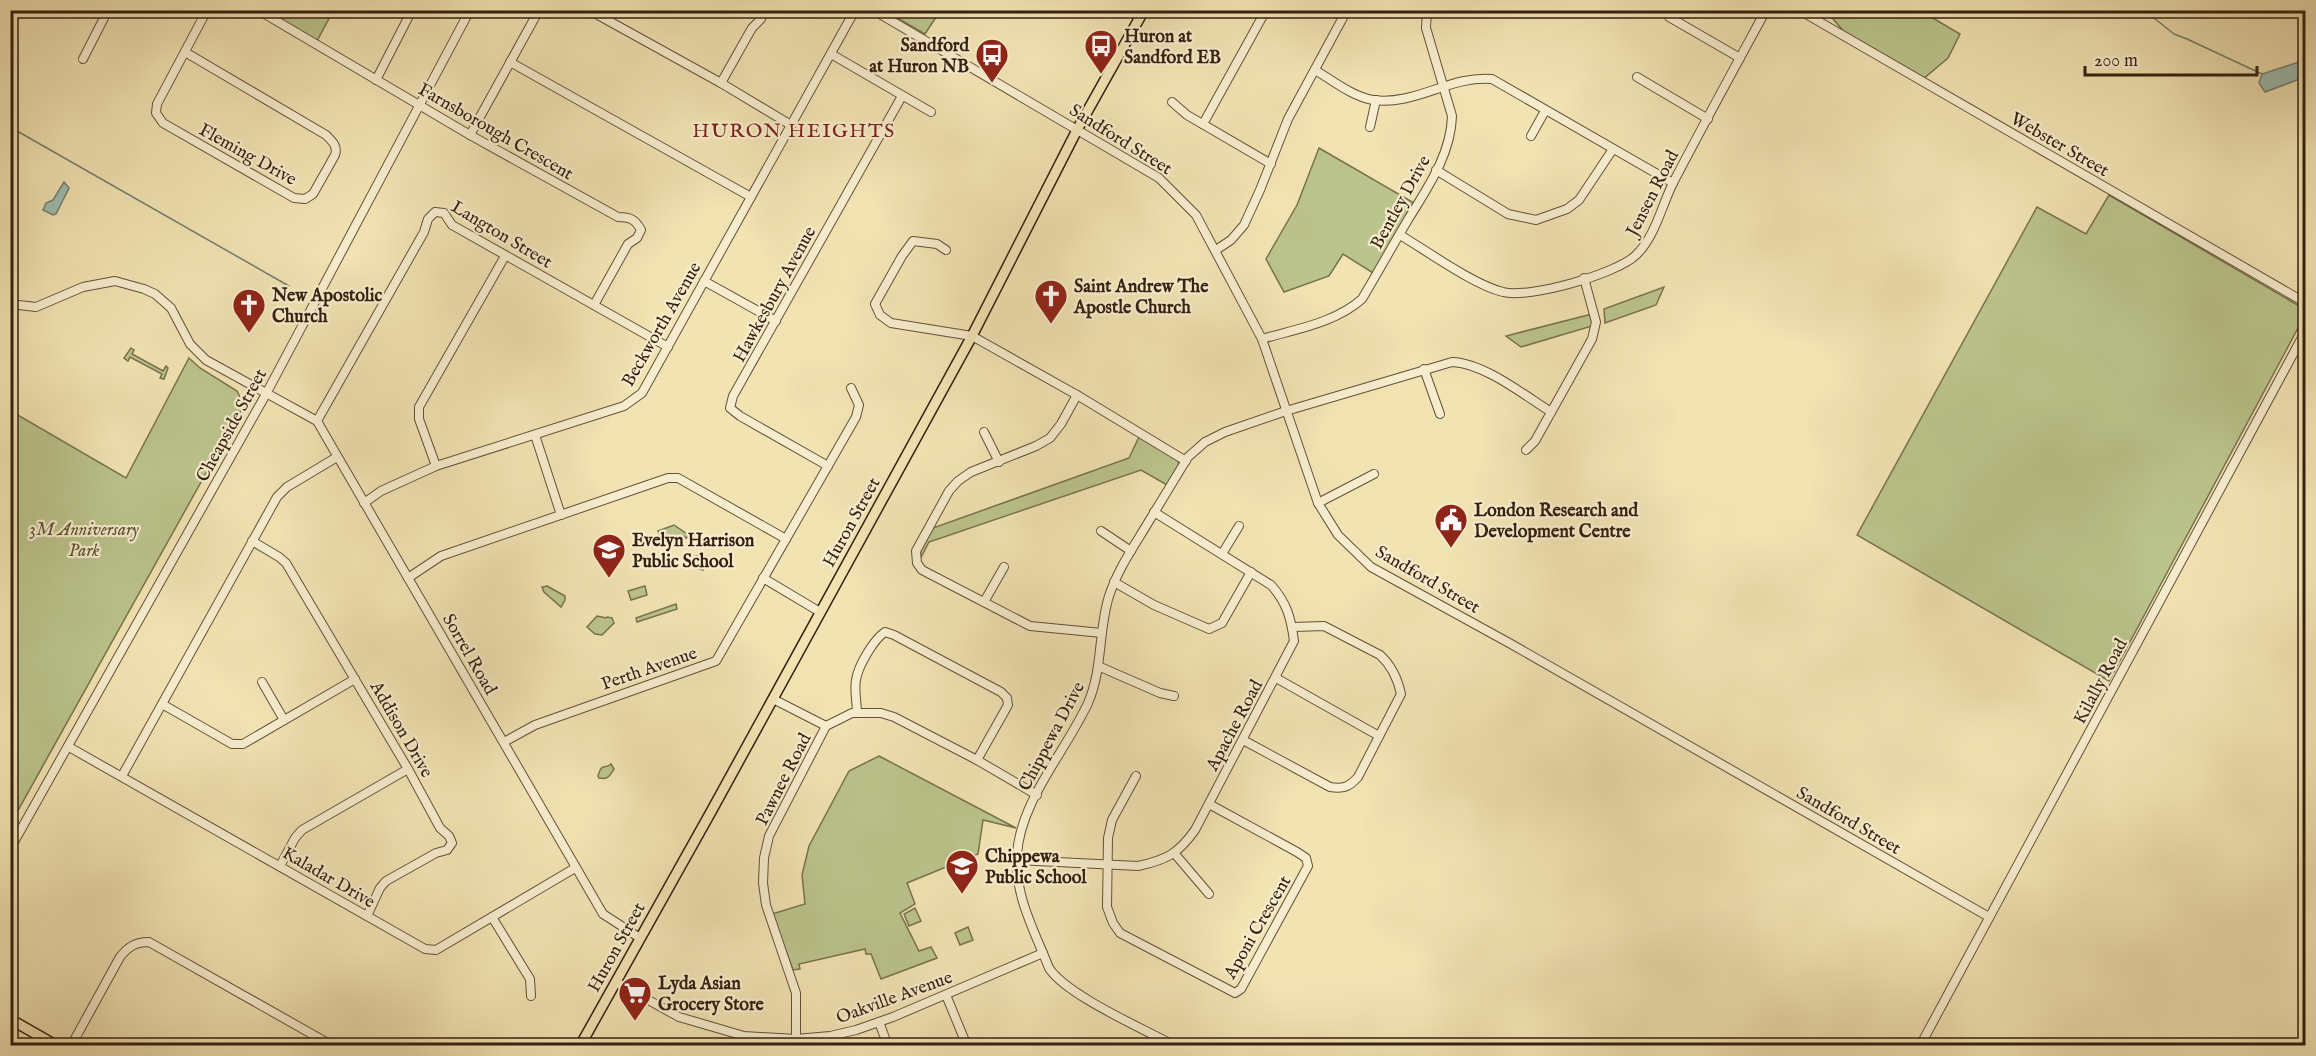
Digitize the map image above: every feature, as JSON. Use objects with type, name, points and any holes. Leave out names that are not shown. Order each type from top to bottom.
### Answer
[{"type":"main road","name":"Huron Street","points":[[580,1046],[972,336],[1078,129],[1144,10]]},
{"type":"main road","points":[[10,1018],[57,1046]]},
{"type":"street","points":[[83,58],[108,10]]},
{"type":"street","name":"Fleming Drive","points":[[185,52],[326,135],[334,143],[335,155],[313,194],[305,199],[294,198],[163,123],[156,113],[157,104],[207,10]]},
{"type":"street","name":"Farnsborough Crescent","points":[[258,10],[470,135],[618,217],[629,217],[636,221],[641,230],[637,238],[628,244],[594,305]]},
{"type":"street","name":"Cheapside Street","points":[[10,849],[266,394],[470,10]]},
{"type":"street","points":[[470,135],[539,10]]},
{"type":"street","points":[[589,10],[721,83],[791,125]]},
{"type":"street","points":[[721,83],[752,28],[761,20],[760,10]]},
{"type":"street","name":"Beckworth Avenue","points":[[364,503],[381,491],[436,466],[624,406],[642,393],[855,10]]},
{"type":"street","name":"Sandford Street","points":[[873,10],[1159,178],[1196,215],[1262,339],[1318,503],[1338,535],[1371,567],[1511,644],[1989,917]]},
{"type":"street","points":[[1203,124],[1266,10]]},
{"type":"street","points":[[1216,250],[1231,240],[1244,225],[1288,118],[1347,10]]},
{"type":"street","name":"Bentley Drive","points":[[1262,339],[1335,317],[1362,299],[1446,151],[1451,129],[1450,105],[1426,28],[1427,10]]},
{"type":"street","name":"Jensen Road","points":[[1400,235],[1484,285],[1515,295],[1534,293],[1584,278],[1619,266],[1636,256],[1648,239],[1673,183],[1766,10]]},
{"type":"street","name":"Webster Street","points":[[1800,10],[2306,303]]},
{"type":"street","points":[[376,80],[408,12]]},
{"type":"street","points":[[1669,17],[1740,58]]},
{"type":"street","points":[[831,54],[931,112]]},
{"type":"street","points":[[510,62],[751,197]]},
{"type":"street","points":[[1315,70],[1355,93],[1376,100],[1409,98],[1477,78],[1492,79],[1673,183]]},
{"type":"street","points":[[1637,77],[1708,119]]},
{"type":"street","name":"Hawkesbury Avenue","points":[[828,466],[730,408],[733,396],[902,96]]},
{"type":"street","points":[[1370,127],[1376,100]]},
{"type":"street","points":[[1172,102],[1186,115],[1270,164]]},
{"type":"street","points":[[1531,136],[1545,111]]},
{"type":"street","points":[[1436,170],[1508,214],[1536,220],[1567,209],[1579,200],[1613,149]]},
{"type":"street","name":"Langton Street","points":[[317,421],[424,232],[428,219],[435,212],[444,213],[452,225],[668,347]]},
{"type":"street","points":[[946,250],[937,244],[913,241],[875,304],[880,315],[891,323],[972,336],[1077,395],[1186,461]]},
{"type":"street","points":[[436,466],[419,419],[419,406],[506,256]]},
{"type":"street","points":[[1526,450],[1535,441],[1592,339],[1596,322],[1584,278]]},
{"type":"street","points":[[10,304],[36,307],[83,287],[115,281],[144,289],[155,294],[171,308],[190,344],[206,360],[317,421]]},
{"type":"street","points":[[704,281],[776,321]]},
{"type":"street","name":"Kilally Road","points":[[1920,1046],[2306,330]]},
{"type":"street","name":"Chippewa Drive","points":[[1174,1046],[1074,992],[1055,978],[1022,901],[1017,860],[1021,830],[1096,684],[1104,614],[1114,582],[1154,512],[1186,461],[1205,442],[1225,432],[1286,411],[1424,369],[1452,362],[1465,362],[1551,412]]},
{"type":"street","points":[[1424,369],[1440,414]]},
{"type":"street","name":"Perth Avenue","points":[[504,742],[535,724],[716,661],[856,417],[859,405],[851,388]]},
{"type":"street","points":[[1077,395],[1061,424],[1050,438],[999,462],[971,472],[958,481],[949,491],[915,551],[917,563],[922,570],[1030,626],[1102,633]]},
{"type":"street","name":"Sorrel Road","points":[[317,421],[603,914],[640,938]]},
{"type":"street","points":[[984,432],[999,462]]},
{"type":"street","points":[[535,435],[561,515]]},
{"type":"street","points":[[122,776],[277,497],[287,488],[337,457]]},
{"type":"street","points":[[1318,503],[1374,474]]},
{"type":"street","points":[[408,578],[441,556],[668,478],[678,478],[786,539]]},
{"type":"street","name":"Apache Road","points":[[1154,512],[1272,585],[1284,599],[1292,618],[1294,641],[1195,830],[1175,854]]},
{"type":"street","points":[[1222,554],[1239,526]]},
{"type":"street","points":[[1101,531],[1131,551]]},
{"type":"street","name":"Addison Drive","points":[[252,542],[286,563],[408,769],[440,828],[449,836],[452,843],[447,850],[436,853],[387,881],[367,916]]},
{"type":"street","points":[[984,602],[1004,567]]},
{"type":"street","points":[[1114,582],[1154,605],[1209,629],[1222,622],[1251,572]]},
{"type":"street","points":[[763,578],[820,612]]},
{"type":"street","points":[[1243,740],[1330,787],[1342,789],[1350,786],[1358,777],[1401,694],[1386,660],[1380,655],[1324,626],[1293,627]]},
{"type":"street","points":[[857,713],[856,680],[860,668],[877,637],[885,632],[894,635],[1001,692],[1007,698],[1008,705],[976,760]]},
{"type":"street","points":[[1098,666],[1161,693],[1174,696]]},
{"type":"street","points":[[1276,678],[1379,736]]},
{"type":"street","points":[[162,704],[232,744],[243,744],[355,679]]},
{"type":"street","points":[[262,682],[284,720]]},
{"type":"street","points":[[773,699],[826,726]]},
{"type":"street","name":"Pawnee Road","points":[[796,1039],[796,993],[766,905],[763,883],[764,858],[769,836],[826,726],[852,713],[881,713],[894,717],[1037,795]]},
{"type":"street","name":"Kaladar Drive","points":[[69,747],[425,949],[436,950],[575,868]]},
{"type":"street","points":[[280,866],[295,838],[302,830],[408,769]]},
{"type":"street","points":[[1108,866],[1108,838],[1112,820],[1136,776]]},
{"type":"street","name":"Aponi Crescent","points":[[1108,866],[1107,907],[1120,933],[1235,993],[1241,989],[1308,866],[1306,858],[1297,852],[1209,804]]},
{"type":"street","points":[[1017,860],[1138,866],[1157,862],[1175,854],[1209,894]]},
{"type":"street","points":[[492,917],[530,980],[531,996]]},
{"type":"street","points":[[71,1046],[120,957],[128,947],[139,942],[148,942],[333,1046]]},
{"type":"street","name":"Oakville Avenue","points":[[616,982],[679,1017],[744,1036],[796,1039],[830,1036],[879,1022],[1043,953]]},
{"type":"street","points":[[946,995],[967,1046]]},
{"type":"street","points":[[879,1022],[888,1046]]},
{"type":"green space","points":[[940,10],[925,34],[885,11]]},
{"type":"green space","points":[[266,11],[333,11],[317,41]]},
{"type":"green space","points":[[1821,11],[1921,11],[1960,34],[1948,58],[1923,79],[1854,44],[1829,14]]},
{"type":"green space","points":[[1319,148],[1414,203],[1373,273],[1343,254],[1329,276],[1284,292],[1266,259],[1297,205]]},
{"type":"green space","points":[[2109,195],[2306,310],[2109,681],[1857,535],[2037,207],[2086,234]]},
{"type":"green space","points":[[1664,287],[1656,305],[1605,323],[1604,309]]},
{"type":"green space","points":[[1592,314],[1592,326],[1521,347],[1506,336]]},
{"type":"green space","points":[[131,348],[134,350],[132,354],[163,371],[166,366],[168,368],[164,379],[160,378],[162,374],[130,357],[128,361],[124,358]]},
{"type":"green space","name":"3M Anniversary Park","points":[[189,358],[200,368],[237,391],[244,405],[11,823],[11,411],[126,478]]},
{"type":"green space","points":[[1139,437],[1177,459],[1179,464],[1167,485],[1141,470],[929,542],[920,559],[919,552],[933,528],[1129,458]]},
{"type":"green space","points":[[674,525],[690,536],[662,542],[658,531]]},
{"type":"green space","points":[[700,554],[713,559],[711,565],[707,563],[703,570],[693,567],[694,557]]},
{"type":"green space","points":[[547,586],[565,596],[561,607],[544,592],[542,587]]},
{"type":"green space","points":[[645,586],[647,595],[631,600],[628,591]]},
{"type":"green space","points":[[676,604],[677,609],[637,622],[636,618]]},
{"type":"green space","points":[[597,616],[612,618],[614,623],[602,635],[595,634],[587,627]]},
{"type":"green space","points":[[879,756],[1016,828],[983,820],[978,854],[907,883],[915,904],[900,913],[919,951],[931,947],[937,958],[881,979],[871,954],[866,954],[865,949],[799,964],[800,969],[793,970],[772,914],[805,904],[802,875],[809,846],[849,771]]},
{"type":"green space","points":[[611,764],[614,769],[610,775],[607,778],[599,778],[601,769]]},
{"type":"green space","points":[[915,908],[921,921],[909,926],[904,914]]},
{"type":"green space","points":[[968,927],[973,940],[960,945],[955,933]]},
{"type":"shaded area","points":[[2305,60],[2305,77],[2265,92],[2259,83],[2262,74]]},
{"type":"shaded area","points":[[64,182],[69,188],[56,214],[53,215],[43,210],[46,203],[53,200]]},
{"type":"waterway","points":[[2156,10],[2154,18],[2174,34],[2262,74]]},
{"type":"waterway","points":[[10,127],[289,286]]},
{"type":"place","name":"Huron at Sandford EB","points":[[1101,75]]},
{"type":"place","name":"Sandford at Huron NB","points":[[992,84]]},
{"type":"place","name":"Saint Andrew The Apostle Church","points":[[1051,325]]},
{"type":"place","name":"New Apostolic Church","points":[[249,334]]},
{"type":"place","name":"London Research and Development Centre","points":[[1451,549]]},
{"type":"place","name":"Evelyn Harrison Public School","points":[[609,579]]},
{"type":"place","name":"Chippewa Public School","points":[[962,895]]},
{"type":"place","name":"Lyda Asian Grocery Store","points":[[635,1022]]},
{"type":"district","name":"HURON HEIGHTS","points":[[794,130]]}]
